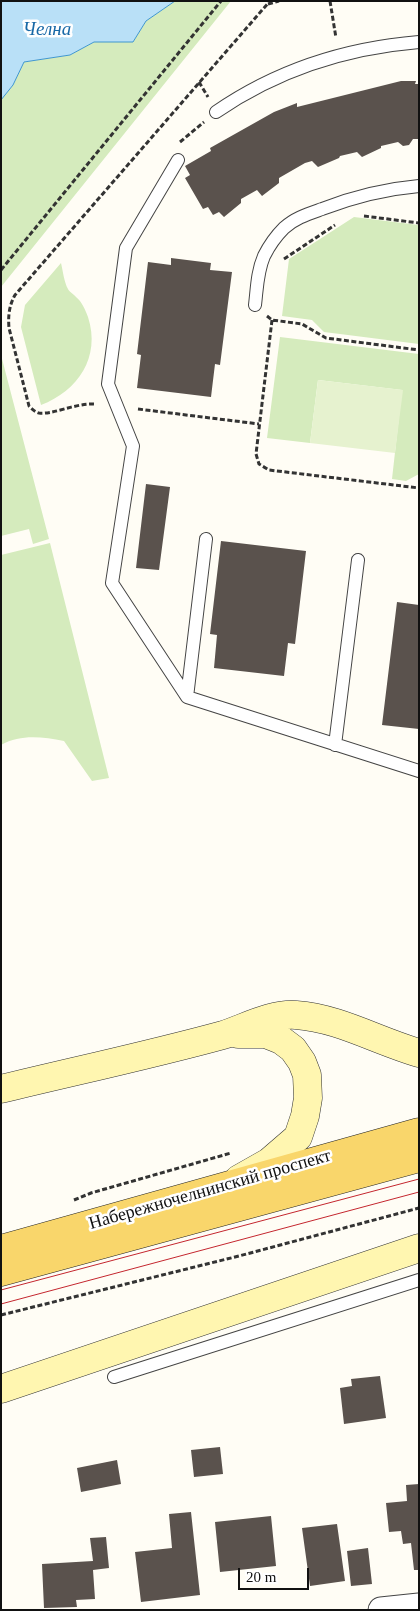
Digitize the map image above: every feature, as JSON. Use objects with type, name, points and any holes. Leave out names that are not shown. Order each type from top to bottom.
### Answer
[{"type":"main road","name":"Набережночелнинский проспект","points":[[1,1248],[419,1132]]},
{"type":"main road","name":"Набережночелнинский проспект","points":[[1,1272],[419,1158]]},
{"type":"street","points":[[1,1089],[224,1034],[264,1020],[294,1015],[335,1022],[419,1053]]},
{"type":"street","points":[[224,1034],[266,1034],[281,1040],[293,1050],[302,1062],[307,1076],[306,1107],[298,1137],[269,1162],[231,1184]]},
{"type":"street","points":[[1,1389],[419,1248]]},
{"type":"street","points":[[380,1610],[419,1606]]},
{"type":"lane","points":[[216,112],[270,80],[295,69],[340,56],[419,42]]},
{"type":"lane","points":[[178,160],[126,248],[108,384],[134,446],[112,583],[187,697],[419,771]]},
{"type":"lane","points":[[255,306],[258,276],[264,255],[285,227],[300,217],[349,199],[400,188],[419,186]]},
{"type":"lane","points":[[187,697],[206,539]]},
{"type":"lane","points":[[335,745],[358,560]]},
{"type":"lane","points":[[114,1376],[419,1280]]},
{"type":"path","points":[[1,270],[221,1]]},
{"type":"path","points":[[259,424],[94,404],[80,404],[46,413],[39,413],[29,406],[8,319],[11,302],[15,295],[268,3],[279,1]]},
{"type":"path","points":[[330,1],[340,56]]},
{"type":"path","points":[[175,147],[216,112]]},
{"type":"path","points":[[357,215],[419,223]]},
{"type":"path","points":[[258,276],[339,222]]},
{"type":"path","points":[[255,306],[272,320],[302,324],[326,338],[419,350]]},
{"type":"path","points":[[272,320],[256,457],[259,464],[265,469],[419,488]]},
{"type":"path","points":[[94,404],[95,394]]},
{"type":"path","points":[[91,1193],[236,1151]]},
{"type":"path","points":[[1,1316],[419,1208]]},
{"type":"green space","points":[[175,1],[231,1],[1,287],[1,100],[13,85],[24,62],[70,55],[94,42],[133,42],[146,21]]},
{"type":"green space","points":[[354,217],[419,225],[419,344],[324,332],[312,320],[282,316],[289,259]]},
{"type":"green space","points":[[61,263],[69,291],[82,303],[88,317],[91,346],[89,359],[76,382],[54,399],[41,405],[21,327],[25,305]]},
{"type":"green space","points":[[280,337],[419,354],[419,474],[406,481],[392,479],[402,390],[318,380],[310,443],[267,438]]},
{"type":"green space","points":[[1,355],[49,539],[33,544],[29,529],[1,536]]},
{"type":"green space","points":[[318,380],[403,390],[395,453],[310,443]]},
{"type":"green space","points":[[50,543],[109,778],[92,781],[64,741],[24,738],[1,745],[1,555]]},
{"type":"water","name":"Челна","points":[[1,1],[175,1],[146,21],[133,42],[94,42],[70,55],[24,62],[13,85],[1,100]]},
{"type":"building","points":[[401,81],[416,81],[415,84],[419,84],[419,139],[413,139],[409,145],[403,146],[398,142],[381,146],[381,148],[362,157],[357,152],[340,156],[318,167],[312,161],[305,163],[279,178],[279,183],[262,196],[257,190],[241,199],[241,203],[224,217],[219,212],[213,215],[208,207],[203,209],[185,178],[190,175],[185,166],[211,151],[210,148],[274,112],[297,103],[297,107]]},
{"type":"building","points":[[171,258],[211,263],[210,270],[232,272],[220,365],[215,364],[211,397],[137,388],[141,355],[137,354],[148,262],[171,265]]},
{"type":"building","points":[[146,484],[170,487],[159,570],[136,568]]},
{"type":"building","points":[[221,541],[306,551],[295,644],[288,643],[284,676],[214,668],[217,635],[210,634]]},
{"type":"building","points":[[397,602],[419,605],[419,729],[382,725]]},
{"type":"building","points":[[380,1376],[386,1418],[344,1424],[340,1388],[352,1386],[351,1379]]},
{"type":"building","points":[[220,1447],[223,1474],[194,1477],[191,1450]]},
{"type":"building","points":[[117,1460],[121,1484],[81,1492],[77,1468]]},
{"type":"building","points":[[419,1484],[419,1570],[414,1570],[411,1543],[403,1544],[401,1531],[389,1532],[386,1503],[407,1501],[406,1485]]},
{"type":"building","points":[[191,1512],[200,1595],[141,1602],[135,1552],[172,1548],[169,1514]]},
{"type":"building","points":[[271,1516],[276,1566],[220,1572],[215,1522]]},
{"type":"building","points":[[337,1524],[345,1581],[310,1586],[302,1528]]},
{"type":"building","points":[[106,1537],[109,1568],[93,1570],[95,1599],[76,1600],[77,1607],[44,1608],[42,1564],[93,1561],[90,1538]]},
{"type":"building","points":[[368,1548],[372,1584],[351,1586],[347,1551]]},
{"type":"tram line","points":[[1,1290],[419,1179]]},
{"type":"tram line","points":[[1,1304],[419,1192]]}]
